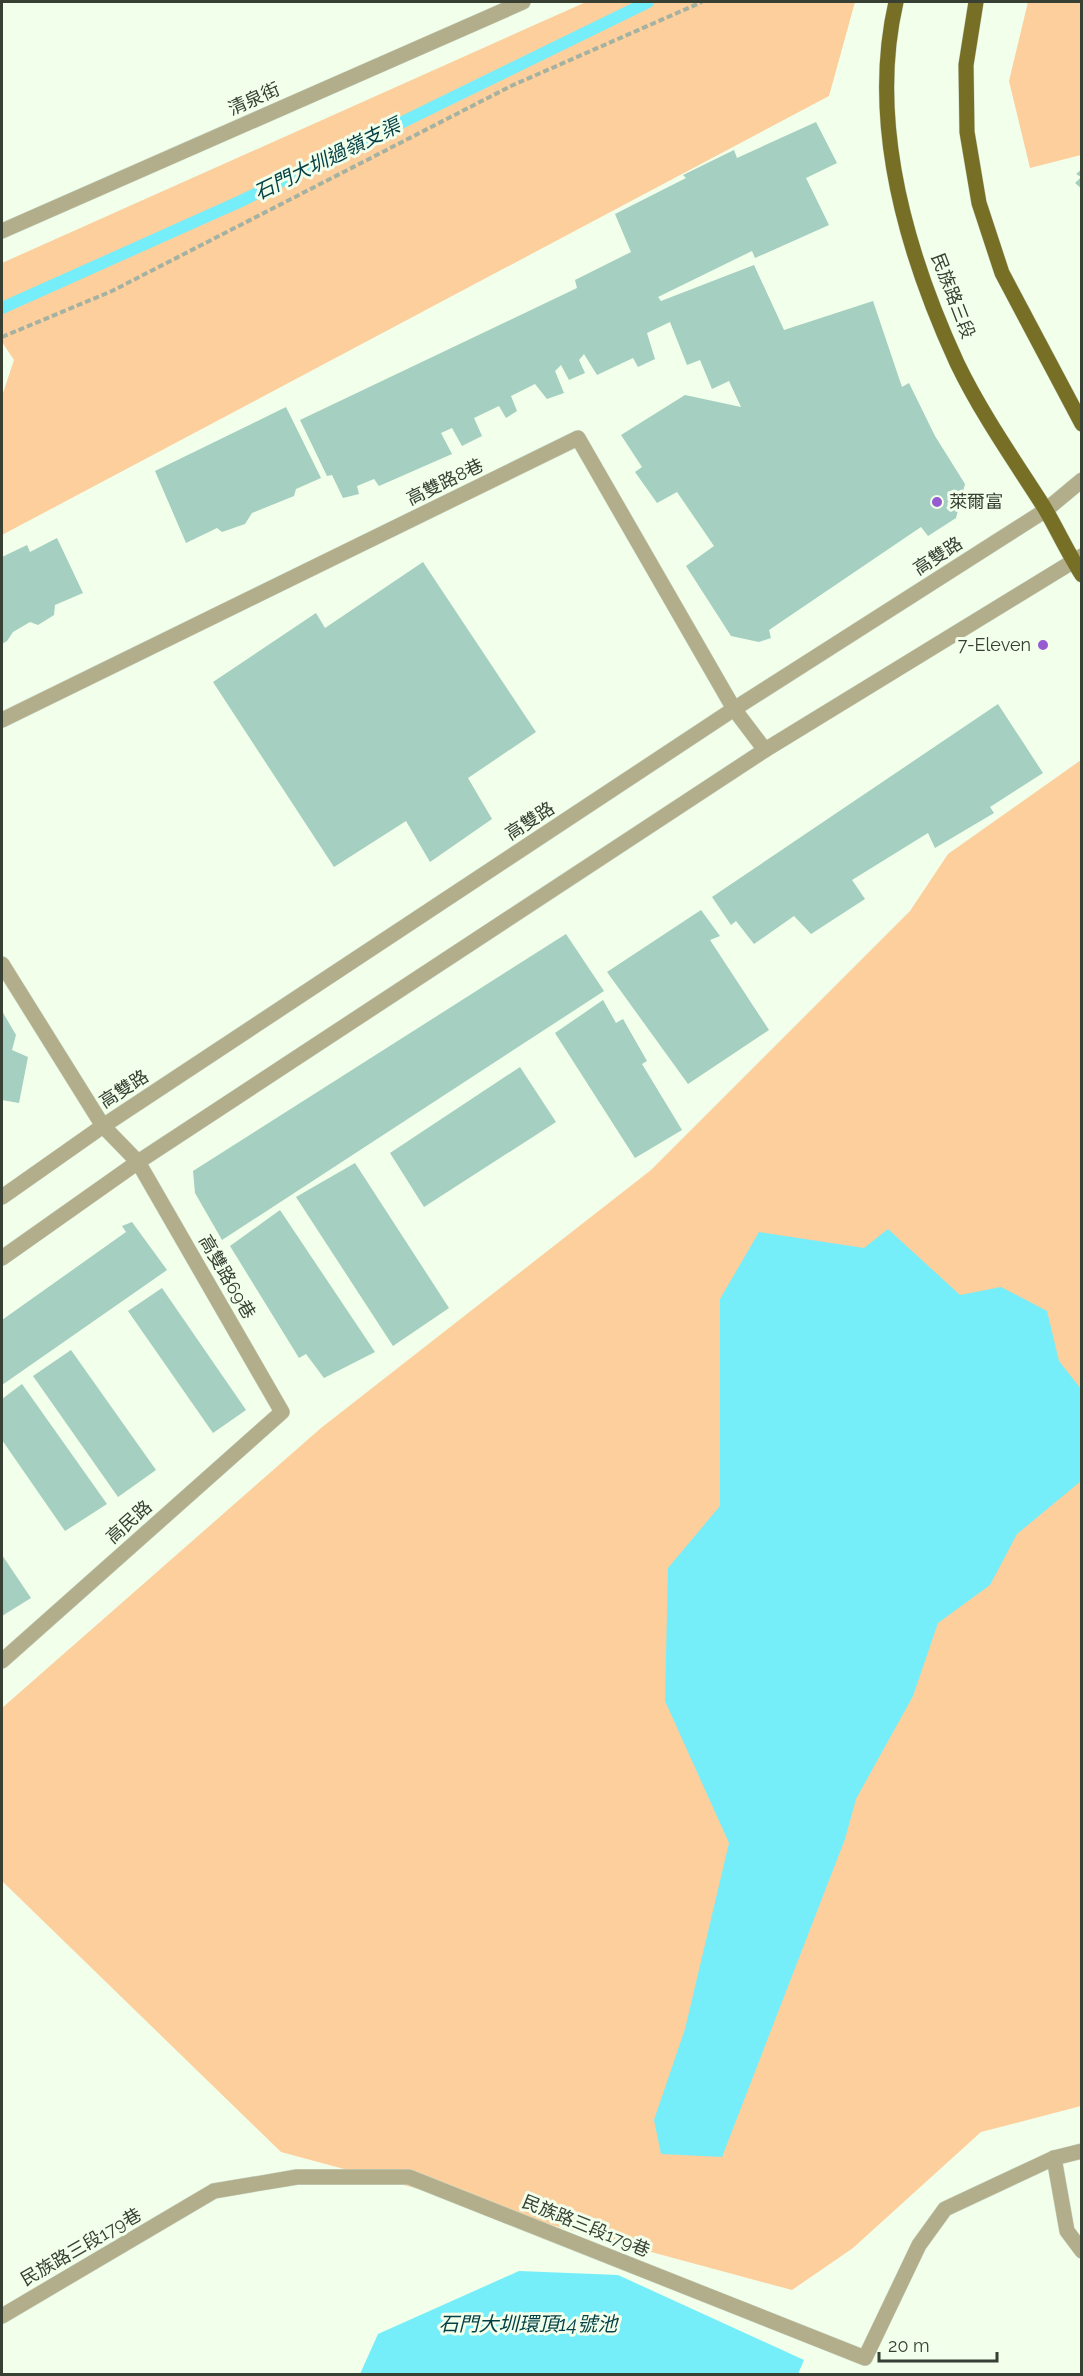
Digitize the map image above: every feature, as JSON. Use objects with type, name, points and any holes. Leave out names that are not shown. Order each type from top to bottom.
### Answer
[{"type":"main road","name":"民族路三段","points":[[896,2],[890,28],[891,168],[909,234],[957,363],[977,401],[1077,558],[1082,575]]},
{"type":"main road","points":[[976,2],[966,65],[967,132],[979,203],[1002,273],[1080,415]]},
{"type":"street","name":"清泉街","points":[[2,231],[522,2]]},
{"type":"street","name":"高雙路8巷","points":[[2,720],[578,438],[734,709],[765,750]]},
{"type":"street","name":"高雙路","points":[[2,1197],[103,1126],[734,709],[1046,510],[1082,480]]},
{"type":"street","points":[[2,1258],[138,1162],[765,750],[1077,558]]},
{"type":"street","name":"高雙路69巷","points":[[2,964],[103,1126],[138,1162],[282,1412]]},
{"type":"street","name":"高民路","points":[[2,1660],[282,1412]]},
{"type":"street","name":"民族路三段179巷","points":[[2,2316],[214,2191],[297,2177],[409,2177],[865,2358],[919,2246],[945,2209],[1054,2158],[1082,2151]]},
{"type":"street","points":[[1054,2158],[1067,2231],[1082,2251]]},
{"type":"path","points":[[2,337],[112,291],[511,86],[702,2]]},
{"type":"shaded area","points":[[586,2],[855,2],[829,96],[2,535],[2,396],[14,360],[2,342],[2,263]]},
{"type":"shaded area","points":[[1028,2],[1082,2],[1081,155],[1030,168],[1009,81]]},
{"type":"shaded area","points":[[1081,760],[1081,2106],[981,2132],[853,2248],[792,2290],[281,2152],[2,1881],[2,1708],[321,1428],[651,1170],[910,911],[948,854]]},
{"type":"water","points":[[888,1229],[960,1295],[1001,1287],[1047,1311],[1059,1361],[1081,1389],[1081,1481],[1017,1534],[990,1585],[938,1623],[913,1696],[856,1799],[845,1839],[722,2157],[661,2154],[654,2120],[685,2029],[729,1843],[665,1701],[668,1568],[720,1506],[720,1299],[759,1232],[864,1248]]},
{"type":"water","name":"石門大圳環頂14號池","points":[[519,2271],[618,2275],[804,2360],[798,2374],[360,2374],[378,2334]]},
{"type":"building","points":[[816,122],[837,163],[806,178],[829,225],[755,258],[752,251],[658,297],[661,301],[754,265],[784,330],[873,301],[902,387],[909,383],[935,436],[965,484],[956,518],[928,536],[921,527],[769,630],[771,638],[759,642],[731,636],[686,566],[714,546],[677,492],[657,503],[635,472],[642,467],[621,435],[685,395],[741,407],[729,381],[712,389],[700,360],[687,365],[670,322],[647,333],[655,359],[638,367],[633,358],[597,375],[584,354],[579,360],[585,373],[569,380],[561,365],[555,371],[564,393],[547,399],[535,384],[511,396],[517,411],[506,418],[499,406],[474,418],[482,436],[462,446],[452,428],[441,433],[452,454],[379,486],[374,479],[357,486],[359,494],[343,498],[332,475],[327,476],[300,420],[577,288],[575,280],[631,252],[615,214],[686,178],[683,175],[734,150],[737,158]]},
{"type":"building","points":[[1082,169],[1082,189],[1075,183],[1081,177],[1076,174]]},
{"type":"building","points":[[286,407],[321,478],[296,489],[294,496],[252,513],[245,524],[222,532],[217,528],[186,543],[155,471]]},
{"type":"building","points":[[57,538],[83,593],[55,605],[54,615],[38,625],[30,622],[13,632],[2,644],[2,557],[27,545],[30,552]]},
{"type":"building","points":[[423,562],[536,732],[468,778],[492,819],[430,862],[406,821],[334,867],[213,682],[316,613],[325,628]]},
{"type":"building","points":[[998,704],[1043,773],[990,807],[994,813],[935,848],[928,833],[852,880],[865,899],[811,934],[794,916],[754,944],[736,921],[731,925],[712,897]]},
{"type":"building","points":[[701,910],[720,936],[710,940],[769,1030],[688,1084],[607,972]]},
{"type":"building","points":[[566,934],[604,991],[222,1240],[195,1193],[193,1171]]},
{"type":"building","points":[[603,1000],[616,1023],[623,1019],[647,1061],[642,1064],[682,1130],[635,1158],[555,1033]]},
{"type":"building","points":[[2,1011],[16,1035],[12,1050],[28,1057],[19,1103],[2,1100]]},
{"type":"building","points":[[520,1067],[556,1122],[424,1207],[390,1153]]},
{"type":"building","points":[[355,1163],[449,1308],[393,1346],[296,1197]]},
{"type":"building","points":[[280,1210],[375,1352],[324,1378],[306,1354],[299,1358],[230,1246]]},
{"type":"building","points":[[132,1222],[167,1270],[2,1385],[2,1320],[126,1232],[122,1226]]},
{"type":"building","points":[[162,1288],[246,1410],[213,1433],[128,1311]]},
{"type":"building","points":[[71,1350],[156,1470],[118,1497],[33,1376]]},
{"type":"building","points":[[22,1384],[107,1504],[65,1531],[2,1440],[2,1399]]},
{"type":"building","points":[[2,1555],[31,1598],[2,1616]]},
{"type":"waterway","name":"石門大圳過嶺支渠","points":[[2,308],[241,201],[648,2]]},
{"type":"place","name":"萊爾富","points":[[937,502]]},
{"type":"place","name":"7-Eleven","points":[[1043,645]]}]
